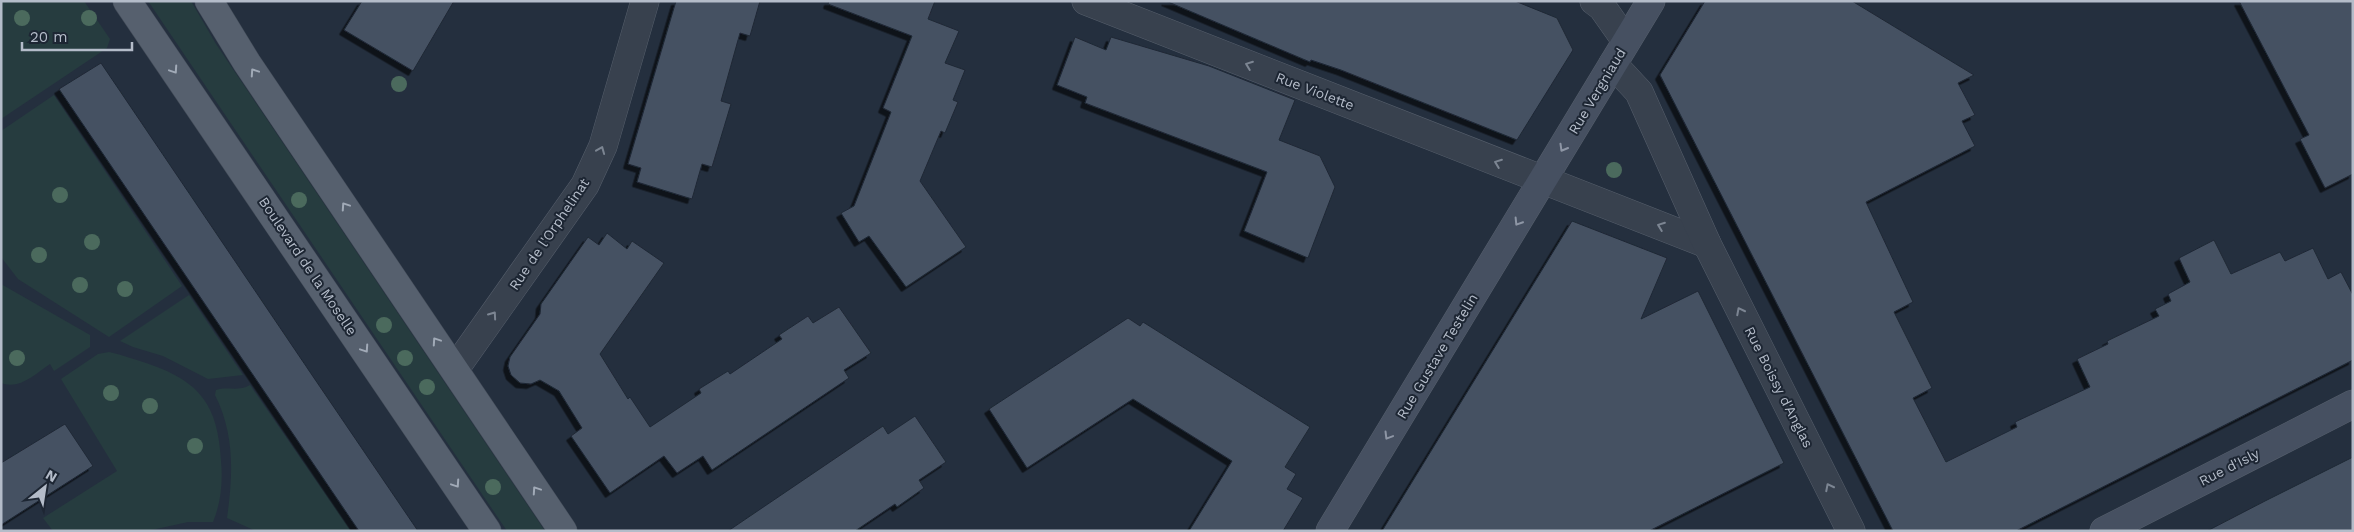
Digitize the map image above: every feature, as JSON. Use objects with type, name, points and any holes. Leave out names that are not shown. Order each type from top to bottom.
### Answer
[{"type":"main road","name":"Boulevard de la Moselle","points":[[127,1],[487,531]]},
{"type":"main road","points":[[209,1],[253,71],[564,531]]},
{"type":"street","name":"Rue de l'Orphelinat","points":[[455,370],[585,184],[594,167],[603,146],[645,1]]},
{"type":"street","name":"Rue Violette","points":[[1086,1],[1544,181]]},
{"type":"street","name":"Rue Boissy d'Anglas","points":[[1594,1],[1602,7],[1620,52],[1640,92],[1707,244],[1851,531]]},
{"type":"street","name":"Rue Vergniaud","points":[[1544,181],[1651,1]]},
{"type":"street","points":[[1544,181],[1707,244]]},
{"type":"street","name":"Rue Gustave Testelin","points":[[1330,531],[1544,181]]},
{"type":"street","name":"Rue d'Isly","points":[[2104,531],[2353,404]]},
{"type":"green space","points":[[1,1],[84,1],[110,39],[107,48],[1,119]]},
{"type":"green space","points":[[148,1],[191,1],[216,44],[545,531],[507,531]]},
{"type":"green space","points":[[54,95],[182,286],[109,337],[18,279],[1,257],[1,131]]},
{"type":"green space","points":[[1,284],[90,335],[90,347],[54,371],[50,364],[21,383],[8,385],[1,383]]},
{"type":"green space","points":[[189,295],[243,375],[208,379],[163,356],[120,341]]},
{"type":"green space","points":[[109,352],[149,364],[182,379],[194,388],[211,411],[219,442],[222,476],[221,492],[213,522],[188,522],[147,531],[53,531],[43,518],[117,471],[61,379],[98,354]]},
{"type":"green space","points":[[250,385],[351,531],[256,531],[227,518],[231,455],[222,410],[215,395],[216,390],[241,388]]},
{"type":"building","points":[[362,1],[454,1],[413,71],[344,30]]},
{"type":"building","points":[[676,1],[760,1],[750,36],[740,33],[721,101],[731,104],[712,167],[702,164],[692,199],[637,182],[641,168],[628,164]]},
{"type":"building","points":[[829,1],[935,1],[928,19],[959,31],[945,63],[965,70],[953,100],[958,102],[945,133],[941,131],[920,181],[966,247],[906,287],[869,236],[859,242],[841,213],[854,206],[891,112],[883,108],[912,36],[828,4]]},
{"type":"building","points":[[1166,1],[1515,1],[1557,18],[1573,50],[1517,140],[1341,70],[1311,60],[1310,62]]},
{"type":"building","points":[[1705,1],[1852,1],[1974,75],[1958,83],[1975,115],[1962,121],[1975,146],[1866,202],[1913,302],[1894,312],[1932,388],[1913,398],[1946,462],[2017,427],[2015,422],[2090,387],[2077,359],[2108,344],[2107,341],[2159,316],[2155,309],[2171,301],[2168,294],[2190,282],[2179,258],[2214,240],[2231,274],[2280,252],[2285,261],[2313,248],[2328,279],[2341,272],[2353,295],[2353,360],[2016,531],[1893,531],[1660,75]]},
{"type":"building","points":[[2239,1],[2353,1],[2353,174],[2325,188],[2300,139],[2309,135]]},
{"type":"building","points":[[1075,37],[1106,50],[1111,37],[1209,66],[1295,100],[1279,140],[1320,156],[1335,187],[1308,258],[1244,231],[1267,172],[1085,103],[1087,97],[1057,85]]},
{"type":"building","points":[[101,63],[418,531],[359,531],[59,89]]},
{"type":"building","points":[[1572,221],[1667,258],[1641,319],[1698,291],[1784,463],[1649,531],[1382,531]]},
{"type":"building","points":[[607,233],[627,249],[632,241],[664,263],[600,354],[628,399],[630,397],[650,427],[701,393],[699,389],[728,371],[730,374],[782,339],[779,335],[808,316],[813,323],[839,307],[871,353],[844,370],[849,378],[712,470],[703,456],[677,473],[664,456],[610,493],[571,436],[582,428],[559,391],[540,380],[531,384],[520,383],[511,375],[508,366],[510,357],[540,314],[541,304],[588,237],[599,245]]},
{"type":"building","points":[[1128,318],[1140,326],[1143,322],[1310,427],[1285,467],[1296,474],[1287,489],[1303,498],[1283,531],[1189,531],[1232,461],[1133,399],[1027,468],[989,409]]},
{"type":"building","points":[[915,416],[946,462],[919,480],[924,488],[897,507],[895,504],[855,531],[728,531],[883,426],[888,434]]},
{"type":"building","points":[[65,424],[93,466],[1,525],[1,463]]},
{"type":"building","points":[[2353,457],[2353,531],[2207,531],[2265,501]]}]
